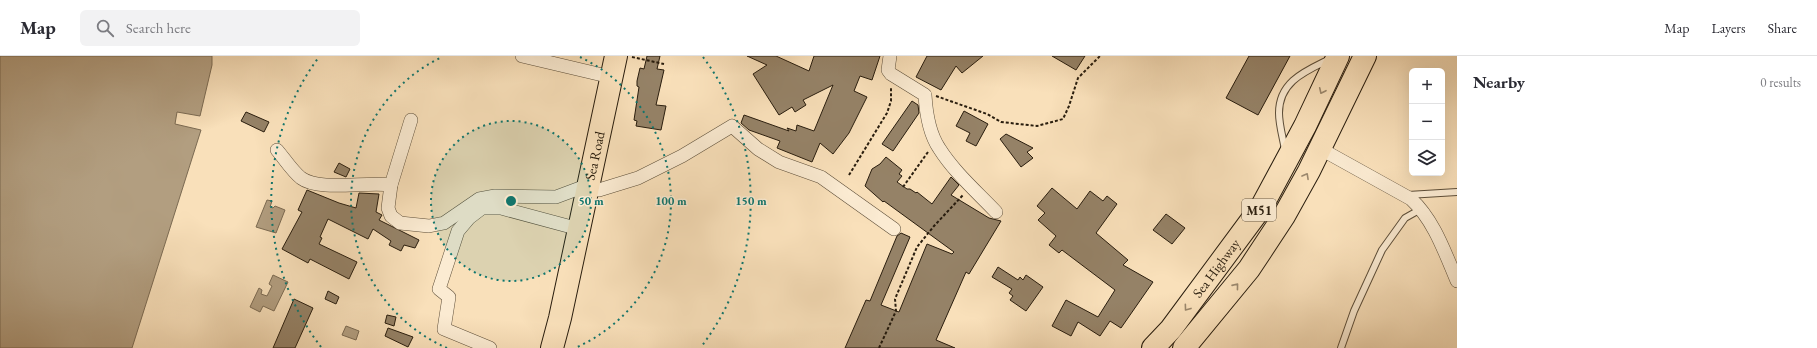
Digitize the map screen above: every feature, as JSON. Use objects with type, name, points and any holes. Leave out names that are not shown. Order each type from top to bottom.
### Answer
[{"type":"highway","name":"Sea Highway","points":[[1154,348],[1171,329],[1262,206],[1305,126],[1337,56]]},
{"type":"highway","name":"Sea Highway","points":[[1184,348],[1249,269],[1284,216],[1356,77],[1365,56]]},
{"type":"highway","points":[[1356,77],[1369,56]]},
{"type":"highway","name":"Sea Road","points":[[552,348],[580,229],[614,66]]},
{"type":"street","points":[[522,56],[614,66]]},
{"type":"street","points":[[890,56],[888,70],[891,74],[924,95],[930,128],[938,148],[996,212]]},
{"type":"street","points":[[411,120],[391,185],[388,208],[390,216],[400,222],[429,226],[444,223],[479,199],[495,196],[556,197],[588,185],[599,190],[638,178],[682,156],[732,126],[758,149],[779,162],[821,177],[894,229]]},
{"type":"street","points":[[1319,148],[1411,199],[1421,209],[1438,238],[1457,281]]},
{"type":"street","points":[[277,150],[299,177],[308,183],[348,186],[380,183],[391,185]]},
{"type":"street","points":[[490,348],[444,329],[449,297],[439,289],[458,231],[469,218],[482,208],[501,208],[580,229]]},
{"type":"lane","points":[[1286,160],[1279,115],[1280,106],[1285,91],[1291,81],[1312,68],[1337,56]]},
{"type":"lane","points":[[1404,195],[1457,192]]},
{"type":"lane","points":[[1341,348],[1354,311],[1382,250],[1405,218],[1421,209]]},
{"type":"path","points":[[627,56],[664,64]]},
{"type":"path","points":[[924,95],[938,97],[972,108],[1001,122],[1037,126],[1049,124],[1062,119],[1069,106],[1078,78],[1100,56]]},
{"type":"path","points":[[849,175],[887,113],[891,101],[891,74]]},
{"type":"path","points":[[903,187],[931,147],[934,138]]},
{"type":"path","points":[[880,348],[896,311],[895,299],[916,247],[960,197],[968,190],[976,190]]},
{"type":"shaded area","points":[[0,56],[212,56],[212,65],[200,116],[177,112],[175,124],[201,130],[132,348],[0,348]]},
{"type":"shaded area","points":[[267,200],[272,201],[270,207],[273,208],[275,206],[285,210],[276,233],[256,227]]},
{"type":"shaded area","points":[[273,275],[288,282],[274,311],[263,306],[260,312],[250,307],[259,288],[262,290],[261,294],[267,296],[272,286],[269,284]]},
{"type":"shaded area","points":[[346,326],[359,331],[356,340],[342,335]]},
{"type":"building","points":[[647,56],[660,56],[657,69],[664,70],[656,105],[666,106],[661,130],[636,126],[637,121],[634,120],[639,87],[637,86],[637,81],[640,68],[644,69]]},
{"type":"building","points":[[747,56],[776,56],[809,71],[814,56],[880,56],[872,80],[860,76],[854,91],[867,97],[849,133],[833,154],[820,143],[812,162],[777,148],[780,141],[749,130],[741,123],[744,115],[789,131],[787,128],[796,131],[797,125],[814,131],[833,85],[803,100],[806,105],[795,112],[792,107],[779,115],[753,74],[767,65]]},
{"type":"building","points":[[927,56],[983,56],[962,73],[956,66],[941,90],[916,77]]},
{"type":"building","points":[[1052,56],[1085,56],[1076,70]]},
{"type":"building","points":[[1249,56],[1290,56],[1258,115],[1226,98]]},
{"type":"building","points":[[912,101],[918,105],[919,113],[893,151],[882,144]]},
{"type":"building","points":[[964,111],[988,124],[976,146],[966,141],[970,133],[956,126]]},
{"type":"building","points":[[246,112],[269,122],[264,132],[241,121]]},
{"type":"building","points":[[1006,134],[1033,148],[1027,152],[1033,158],[1021,167],[1000,139]]},
{"type":"building","points":[[886,157],[902,170],[899,174],[902,176],[897,182],[907,189],[910,189],[916,193],[917,192],[932,204],[951,177],[959,185],[951,195],[989,218],[1001,221],[969,274],[966,272],[936,340],[955,348],[845,348],[866,300],[870,301],[897,236],[901,233],[910,237],[881,305],[899,312],[927,244],[952,254],[954,252],[884,201],[883,202],[865,186],[872,169],[880,164]]},
{"type":"building","points":[[339,163],[350,169],[346,177],[334,172]]},
{"type":"building","points":[[1052,188],[1077,209],[1090,191],[1103,201],[1107,196],[1117,204],[1096,233],[1128,260],[1123,265],[1153,282],[1121,328],[1110,321],[1100,336],[1078,322],[1071,336],[1052,326],[1066,300],[1098,317],[1115,290],[1062,250],[1059,253],[1049,245],[1056,236],[1038,220],[1045,213],[1037,206]]},
{"type":"building","points":[[307,190],[356,208],[359,193],[379,194],[376,212],[382,215],[379,220],[419,240],[415,248],[404,245],[401,251],[389,245],[391,241],[373,229],[368,239],[328,219],[320,237],[322,238],[319,244],[357,262],[349,279],[310,259],[308,263],[282,249],[302,212],[298,210]]},
{"type":"building","points":[[1166,214],[1185,228],[1172,244],[1153,230]]},
{"type":"building","points":[[998,267],[1018,280],[1020,277],[1023,280],[1026,275],[1043,287],[1026,311],[1010,300],[1013,296],[1009,293],[1012,289],[992,277]]},
{"type":"building","points":[[328,291],[339,297],[336,304],[325,299]]},
{"type":"building","points":[[294,299],[313,308],[295,348],[273,348]]},
{"type":"building","points":[[387,315],[396,317],[394,326],[385,323]]},
{"type":"building","points":[[388,328],[413,337],[408,347],[385,336]]}]
